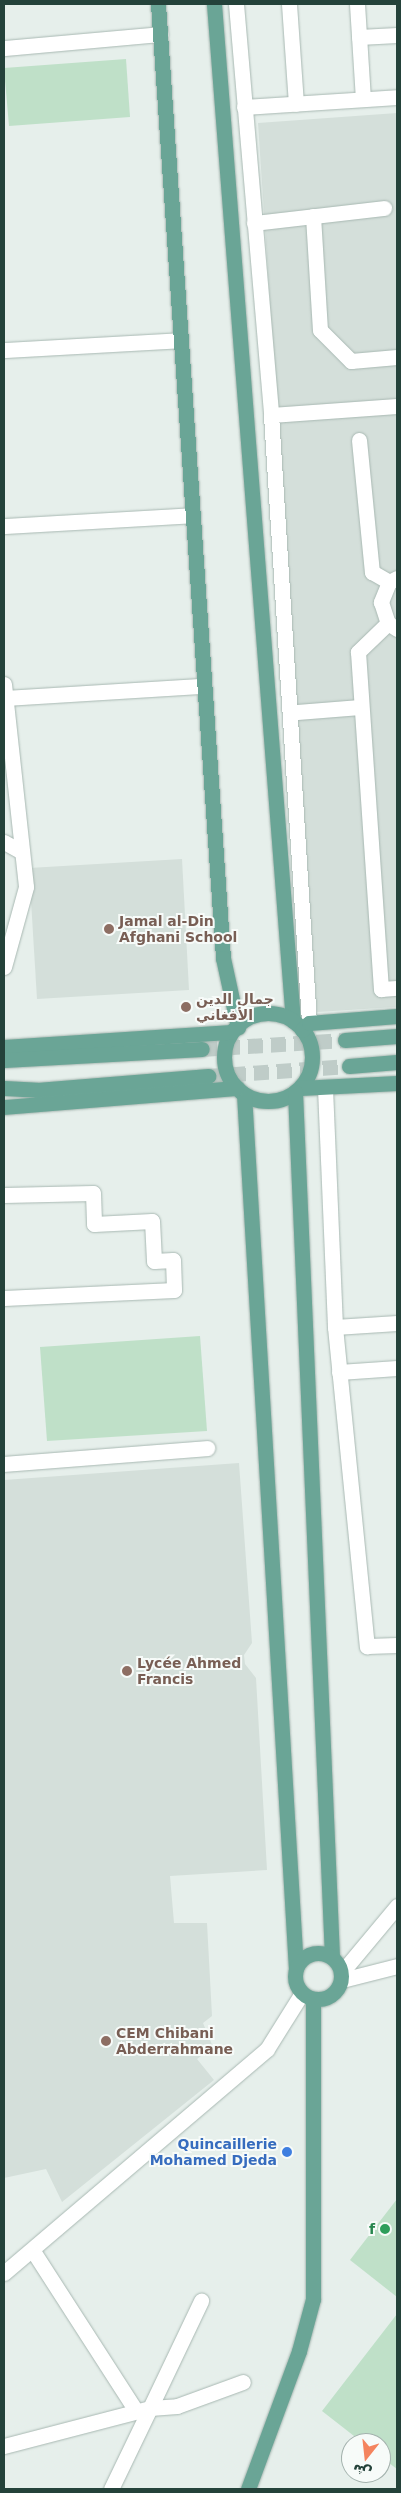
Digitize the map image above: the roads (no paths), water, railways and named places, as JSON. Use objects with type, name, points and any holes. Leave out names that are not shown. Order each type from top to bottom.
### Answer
[{"type":"main road","points":[[158,4],[223,958],[235,1029],[224,1061],[241,1091],[296,1968],[295,1982],[308,1996],[313,2299],[300,2351],[248,2489]]},
{"type":"main road","points":[[214,4],[301,1025],[312,1059],[297,1090],[332,1957],[342,1976],[331,1995],[308,1996]]},
{"type":"main road","points":[[4,1047],[235,1029],[255,1015],[270,1013],[301,1025],[397,1016]]},
{"type":"main road","points":[[345,1040],[397,1036]]},
{"type":"main road","points":[[4,1060],[202,1049]]},
{"type":"main road","points":[[349,1066],[397,1062]]},
{"type":"main road","points":[[4,1088],[37,1090],[208,1076]]},
{"type":"main road","points":[[4,1107],[119,1102],[241,1091],[275,1101],[297,1090],[397,1084]]},
{"type":"main road","points":[[296,1968],[311,1953],[332,1957]]},
{"type":"street","points":[[236,4],[271,415],[301,1025]]},
{"type":"street","points":[[289,4],[296,104]]},
{"type":"street","points":[[357,4],[363,99]]},
{"type":"street","points":[[4,48],[160,34]]},
{"type":"street","points":[[359,37],[397,35]]},
{"type":"street","points":[[244,107],[397,97]]},
{"type":"street","points":[[254,223],[384,208]]},
{"type":"street","points":[[313,216],[320,330],[351,361],[397,357]]},
{"type":"street","points":[[4,350],[181,340]]},
{"type":"street","points":[[271,415],[397,406]]},
{"type":"street","points":[[359,440],[372,572],[393,580],[381,602],[393,626],[358,652],[360,707],[380,990],[397,988]]},
{"type":"street","points":[[4,526],[193,515]]},
{"type":"street","points":[[4,967],[26,887],[20,851],[4,689],[204,686]]},
{"type":"street","points":[[297,712],[360,707]]},
{"type":"street","points":[[4,842],[20,851]]},
{"type":"street","points":[[325,1088],[334,1327],[367,1646],[397,1644]]},
{"type":"street","points":[[4,1195],[93,1193],[94,1224],[152,1221],[154,1261],[173,1260],[174,1290],[4,1298]]},
{"type":"street","points":[[334,1327],[397,1322]]},
{"type":"street","points":[[339,1372],[397,1368]]},
{"type":"street","points":[[4,1464],[207,1448]]},
{"type":"street","points":[[342,1976],[397,1906]]},
{"type":"street","points":[[342,1976],[397,1966]]},
{"type":"street","points":[[4,2273],[33,2251],[267,2049],[308,1996]]},
{"type":"street","points":[[33,2251],[143,2410]]},
{"type":"street","points":[[111,2489],[143,2410],[201,2301]]},
{"type":"street","points":[[4,2446],[143,2410],[177,2406],[242,2382]]},
{"type":"tunnel","points":[[202,1049],[345,1040]]},
{"type":"tunnel","points":[[208,1076],[349,1066]]},
{"type":"place","name":"Jamal al-Din Afghani School","points":[[109,929]]},
{"type":"place","name":"جمال الدين الأفغاني","points":[[186,1007]]},
{"type":"place","name":"Lycée Ahmed Francis","points":[[127,1671]]},
{"type":"place","name":"CEM Chibani Abderrahmane","points":[[106,2041]]},
{"type":"place","name":"Quincaillerie Mohamed Djeda","points":[[287,2152]]},
{"type":"place","name":"f","points":[[385,2229]]}]
